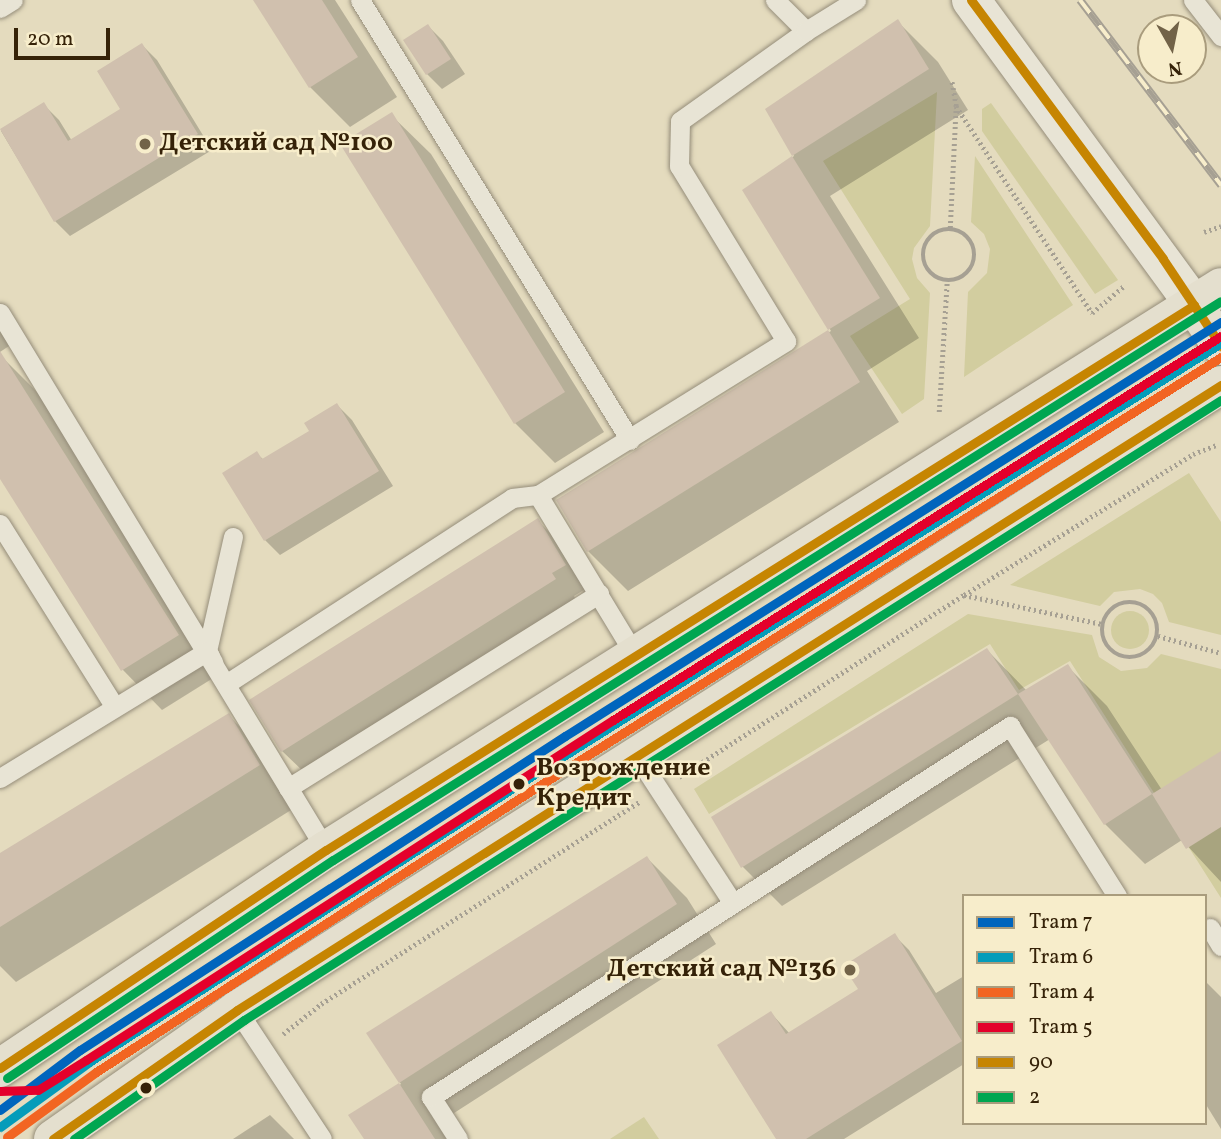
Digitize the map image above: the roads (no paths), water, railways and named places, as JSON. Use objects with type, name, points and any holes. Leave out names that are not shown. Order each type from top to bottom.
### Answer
[{"type":"main road","points":[[971,0],[1163,259],[1207,296],[1221,346]]},
{"type":"main road","points":[[0,1068],[326,850],[1207,296]]},
{"type":"main road","points":[[53,1139],[237,1010],[1221,385]]},
{"type":"lane","points":[[0,8],[13,0]]},
{"type":"lane","points":[[359,0],[630,440]]},
{"type":"lane","points":[[775,0],[806,31]]},
{"type":"lane","points":[[226,684],[512,498],[538,495],[786,341],[679,166],[680,121],[806,31],[856,0]]},
{"type":"lane","points":[[1194,0],[1221,36]]},
{"type":"lane","points":[[0,313],[326,850]]},
{"type":"lane","points":[[538,495],[636,657]]},
{"type":"lane","points":[[0,524],[115,707]]},
{"type":"lane","points":[[0,778],[207,651],[233,537]]},
{"type":"lane","points":[[288,788],[599,593]]},
{"type":"lane","points":[[458,1139],[431,1097],[1010,726],[1116,894]]},
{"type":"lane","points":[[637,756],[732,902]]},
{"type":"lane","points":[[1212,926],[1221,946]]},
{"type":"lane","points":[[237,1010],[322,1139]]},
{"type":"railway","points":[[1080,0],[1221,185]]},
{"type":"tram line","name":"7","points":[[0,1110],[80,1050],[565,736],[1221,322]]},
{"type":"tram line","name":"5","points":[[0,1091],[38,1090],[613,720],[1221,336]]},
{"type":"tram line","name":"6","points":[[0,1127],[89,1062],[519,784],[1221,343]]},
{"type":"tram line","name":"4","points":[[7,1137],[96,1072],[526,794],[1221,357]]},
{"type":"place","name":"Детский сад №100","points":[[145,144]]},
{"type":"place","name":"Возрождение Кредит","points":[[519,784]]},
{"type":"place","name":"Детский сад №136","points":[[850,970]]}]
